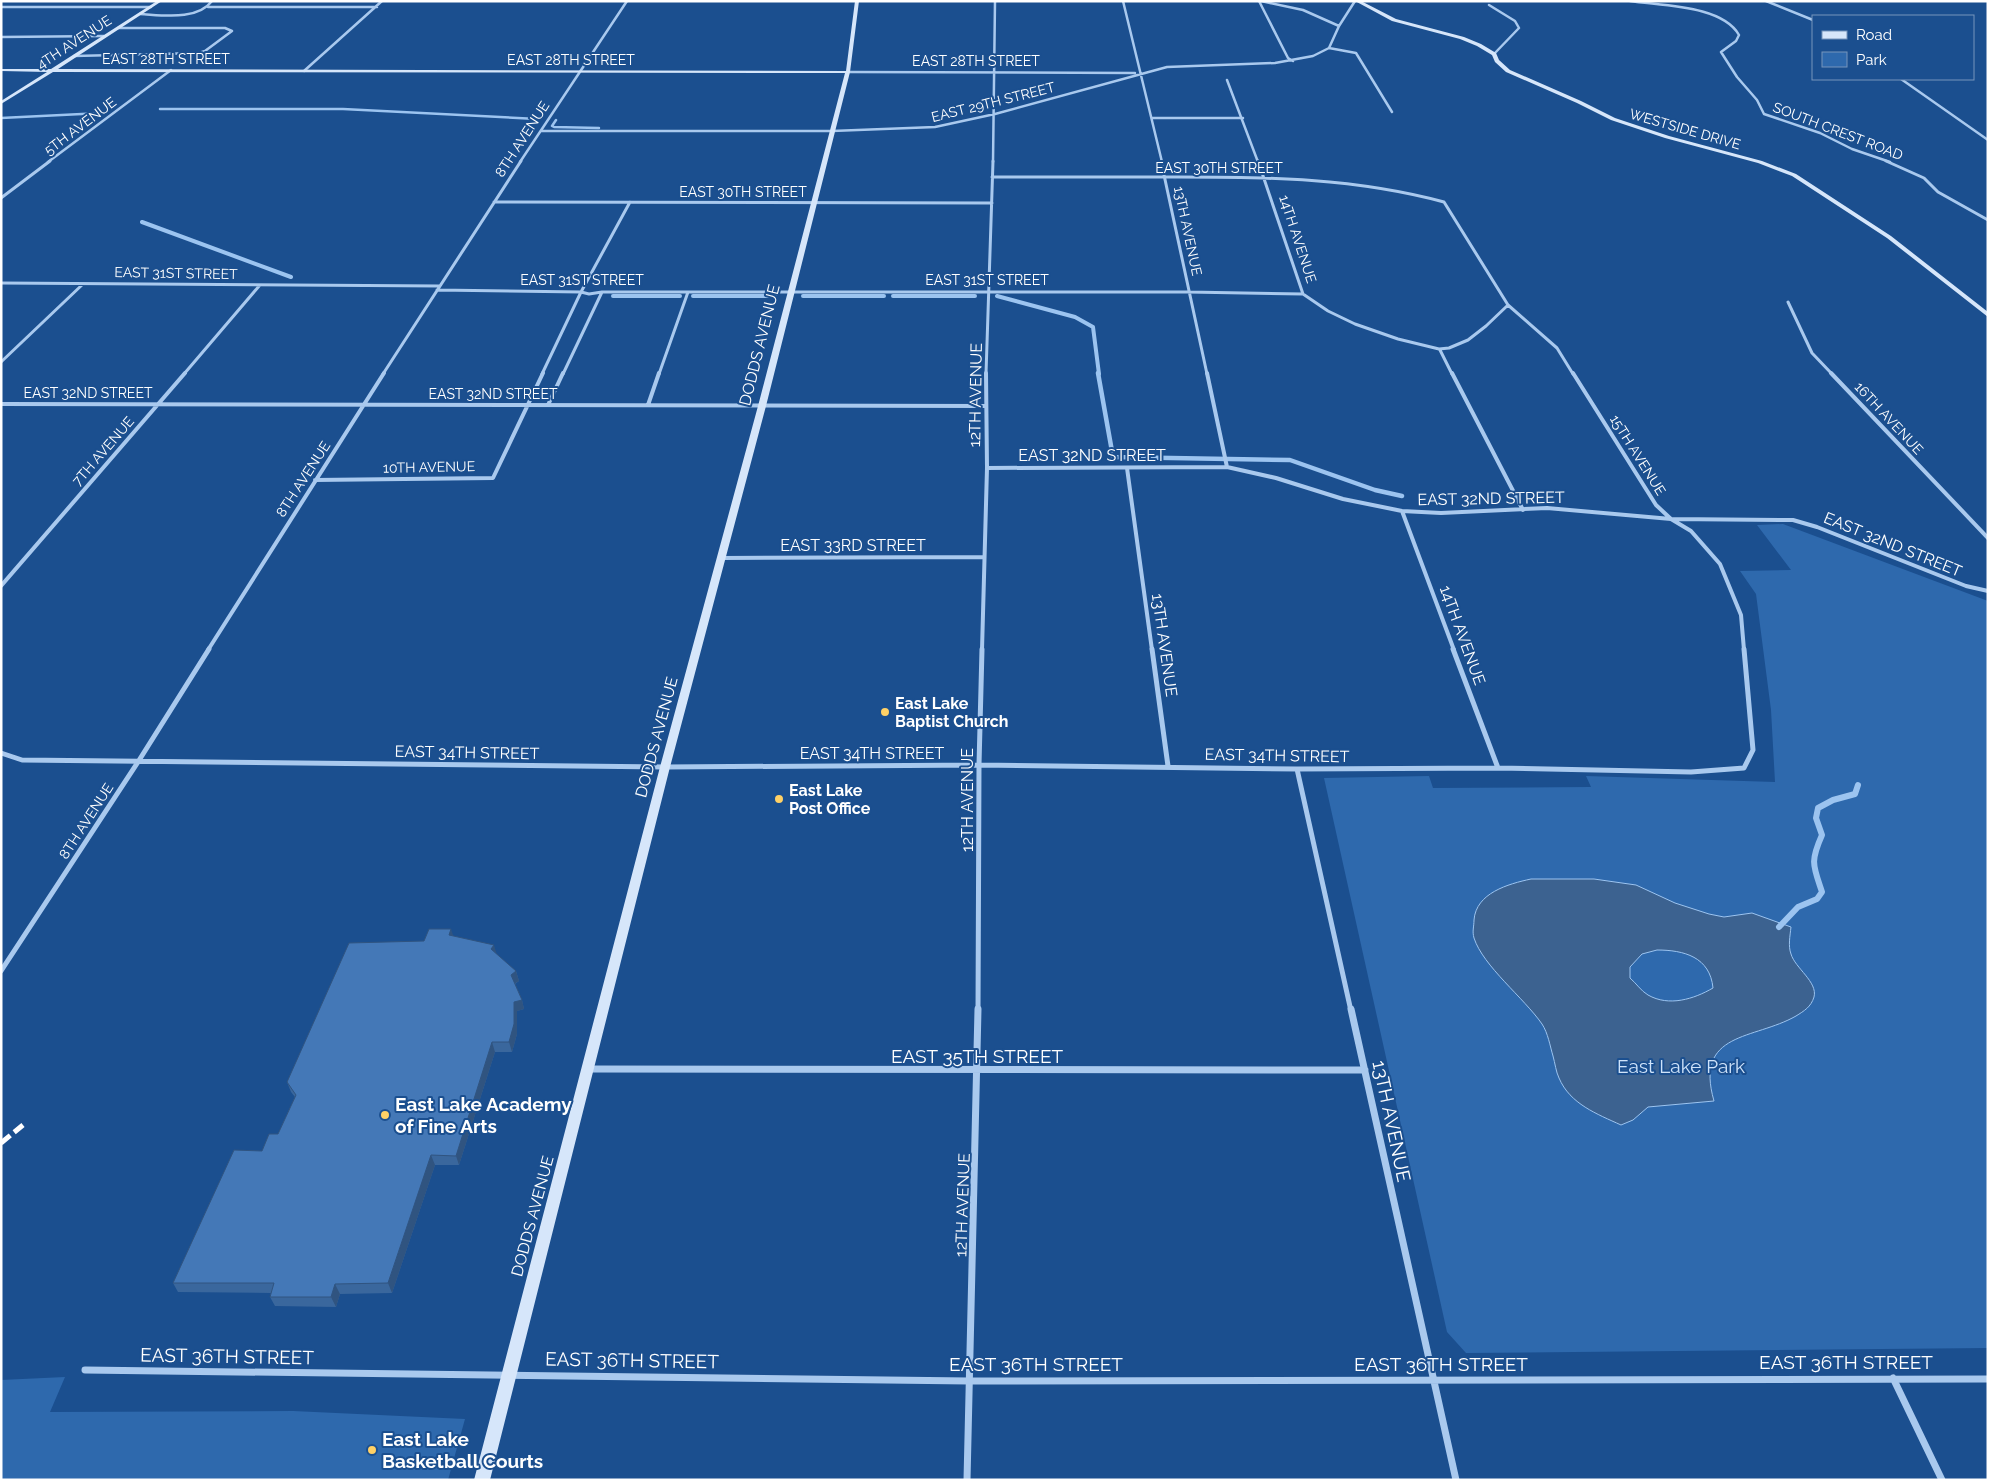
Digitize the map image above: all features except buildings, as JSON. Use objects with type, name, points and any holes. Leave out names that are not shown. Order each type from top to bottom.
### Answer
[{"type":"street","name":"4TH AVENUE","points":[[1,103],[160,1]]},
{"type":"street","points":[[140,14],[194,13],[208,6],[212,1]]},
{"type":"street","points":[[304,71],[378,7],[382,1]]},
{"type":"street","name":"8TH AVENUE","points":[[1,971],[138,762],[315,480],[494,202],[627,1]]},
{"type":"street","name":"DODDS AVENUE","points":[[482,1480],[589,1070],[665,766],[722,558],[848,72],[857,1]]},
{"type":"street","name":"12TH AVENUE","points":[[967,1480],[978,1071],[979,765],[987,468],[985,406],[995,114],[995,1]]},
{"type":"street","name":"13TH AVENUE","points":[[1123,1],[1152,118],[1227,466]]},
{"type":"street","points":[[1260,1],[1303,10],[1339,26]]},
{"type":"street","points":[[1260,1],[1288,58],[1293,61]]},
{"type":"street","points":[[1356,1],[1339,26],[1329,48],[1356,53],[1392,112]]},
{"type":"street","name":"WESTSIDE DRIVE","points":[[1356,1],[1394,20],[1462,38],[1494,54],[1508,71],[1613,119],[1667,137],[1760,162],[1794,174],[1889,237],[1988,315]]},
{"type":"street","name":"SOUTH CREST ROAD","points":[[1630,1],[1698,12],[1721,18],[1733,25],[1739,35],[1736,41],[1721,52],[1737,77],[1757,100],[1764,114],[1820,133],[1852,149],[1905,168],[1924,178],[1938,192],[1988,220]]},
{"type":"street","points":[[1766,1],[1812,20]]},
{"type":"street","points":[[1489,5],[1515,21],[1519,28],[1494,54]]},
{"type":"street","points":[[208,6],[378,7]]},
{"type":"street","points":[[1,7],[151,7]]},
{"type":"street","points":[[74,56],[198,53],[205,51],[232,31],[224,28],[118,28]]},
{"type":"street","points":[[1,36],[104,36]]},
{"type":"street","name":"EAST 29TH STREET","points":[[541,131],[928,128],[995,114],[1168,67],[1293,61],[1313,56],[1329,48]]},
{"type":"street","name":"EAST 28TH STREET","points":[[1,70],[1141,73]]},
{"type":"street","name":"5TH AVENUE","points":[[1,198],[171,70]]},
{"type":"street","name":"14TH AVENUE","points":[[1227,80],[1264,177],[1303,294]]},
{"type":"street","points":[[1902,80],[1988,140]]},
{"type":"street","points":[[1152,118],[1243,118]]},
{"type":"street","name":"EAST 30TH STREET","points":[[992,177],[1264,177],[1329,179],[1416,193],[1444,202]]},
{"type":"street","name":"EAST 30TH STREET","points":[[494,202],[992,203]]},
{"type":"street","points":[[528,405],[581,292],[630,202]]},
{"type":"street","name":"15TH AVENUE","points":[[1444,202],[1508,305],[1557,348],[1656,505],[1671,519],[1691,531],[1720,564],[1741,615],[1753,750],[1744,768]]},
{"type":"street","name":"EAST 31ST STREET","points":[[1,283],[439,288],[581,292],[588,294],[602,292],[791,291],[1303,294]]},
{"type":"street","points":[[1,362],[84,284]]},
{"type":"street","name":"7TH AVENUE","points":[[1,586],[260,286]]},
{"type":"street","points":[[548,406],[602,292]]},
{"type":"street","points":[[648,406],[688,292]]},
{"type":"street","points":[[1303,294],[1320,308],[1347,322],[1384,335],[1440,350],[1462,343],[1490,325],[1508,305]]},
{"type":"street","name":"16TH AVENUE","points":[[1788,302],[1812,353],[1988,538]]},
{"type":"street","points":[[1440,350],[1523,510]]},
{"type":"street","name":"EAST 32ND STREET","points":[[1,404],[985,406]]},
{"type":"street","name":"10TH AVENUE","points":[[315,480],[492,478],[528,405]]},
{"type":"street","name":"EAST 32ND STREET","points":[[987,468],[1227,466],[1276,478],[1343,499],[1402,512],[1441,513],[1548,508],[1671,519],[1793,520],[1817,527],[1966,586],[1988,591]]},
{"type":"street","name":"13TH AVENUE","points":[[1127,468],[1168,766]]},
{"type":"street","name":"14TH AVENUE","points":[[1402,512],[1498,768]]},
{"type":"street","name":"EAST 33RD STREET","points":[[722,558],[984,557]]},
{"type":"street","name":"EAST 34TH STREET","points":[[1,753],[22,760],[138,762],[665,766],[1168,766],[1297,769],[1498,768],[1691,772],[1744,768]]},
{"type":"street","name":"13TH AVENUE","points":[[1297,769],[1366,1070],[1456,1480]]},
{"type":"street","name":"EAST 35TH STREET","points":[[589,1070],[1366,1070]]},
{"type":"street","name":"EAST 36TH STREET","points":[[85,1370],[969,1381],[1988,1379]]},
{"type":"street","points":[[1893,1378],[1942,1480]]},
{"type":"green space","name":"East Lake Park","points":[[1783,524],[1988,601],[1988,1348],[1466,1353],[1447,1332],[1324,778],[1429,776],[1433,788],[1591,787],[1586,776],[1775,782],[1771,710],[1756,594],[1740,571],[1791,570],[1757,525]]},
{"type":"green space","points":[[65,1377],[50,1412],[293,1411],[465,1419],[448,1480],[1,1480],[1,1380]]},
{"type":"shaded area","points":[[1531,879],[1594,879],[1636,885],[1675,903],[1709,914],[1724,917],[1752,913],[1791,927],[1790,951],[1793,959],[1813,986],[1813,1000],[1807,1008],[1796,1016],[1780,1024],[1732,1041],[1720,1050],[1712,1062],[1710,1078],[1714,1101],[1648,1107],[1633,1120],[1621,1125],[1585,1107],[1570,1095],[1558,1076],[1549,1040],[1542,1024],[1486,960],[1474,938],[1474,920],[1476,911],[1481,903],[1495,891]],"holes":[[[1657,950],[1686,954],[1701,962],[1711,977],[1713,988],[1690,998],[1673,1001],[1656,999],[1645,993],[1630,978],[1630,967],[1642,954]]]},
{"type":"waterway","points":[[160,109],[343,109],[537,119]]},
{"type":"waterway","points":[[1,118],[102,113]]},
{"type":"waterway","points":[[556,120],[552,126],[554,127],[599,128]]},
{"type":"waterway","points":[[142,222],[291,277]]},
{"type":"waterway","points":[[613,296],[680,296]]},
{"type":"waterway","points":[[693,296],[775,296]]},
{"type":"waterway","points":[[803,296],[884,296]]},
{"type":"waterway","points":[[893,296],[975,296]]},
{"type":"waterway","points":[[997,296],[1075,317],[1093,327],[1099,374]]},
{"type":"waterway","points":[[1098,373],[1113,457],[1290,460],[1375,490],[1402,496]]},
{"type":"waterway","points":[[1779,927],[1798,907],[1817,899],[1822,892],[1814,864],[1814,858],[1822,835],[1816,818],[1818,808],[1833,800],[1855,794],[1858,785]]},
{"type":"railway","points":[[1,1143],[23,1125]]},
{"type":"place","name":"East Lake Baptist Church","points":[[885,712]]},
{"type":"place","name":"East Lake Post Office","points":[[779,799]]},
{"type":"place","name":"East Lake Academy of Fine Arts","points":[[385,1115]]},
{"type":"place","name":"East Lake Basketball Courts","points":[[372,1450]]}]
